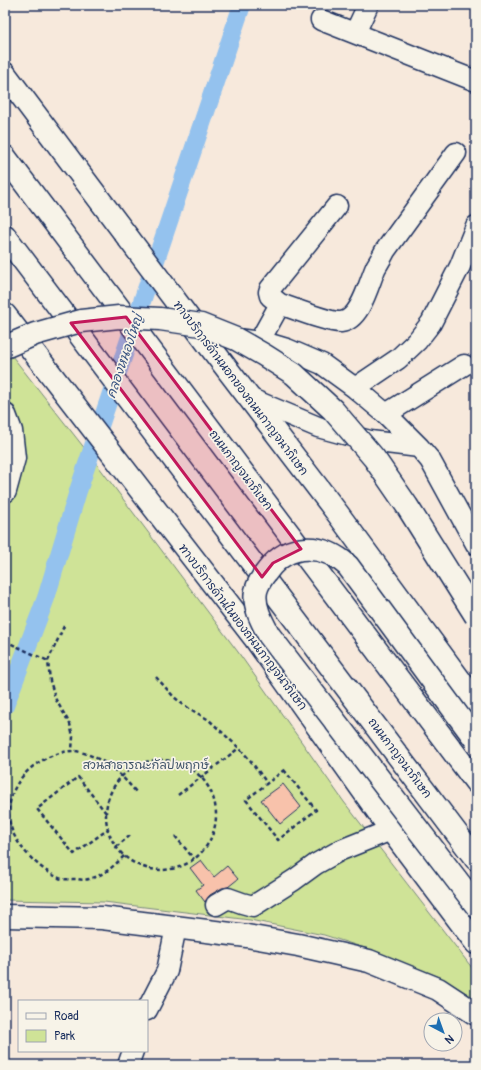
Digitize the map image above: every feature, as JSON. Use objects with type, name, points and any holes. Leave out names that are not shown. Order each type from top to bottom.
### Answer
[{"type":"main road","name":"ทางบริการด้านนอกของถนนกาญจนาภิเษก","points":[[5,74],[210,348],[338,514],[476,702]]},
{"type":"main road","name":"ถนนกาญจนาภิเษก","points":[[5,157],[476,782]]},
{"type":"main road","name":"ถนนกาญจนาภิเษก","points":[[5,236],[476,859]]},
{"type":"main road","name":"ทางบริการด้านในของถนนกาญจนาภิเษก","points":[[5,315],[15,344],[156,511],[254,637],[391,830],[476,943]]},
{"type":"main road","points":[[15,344],[34,334],[81,321],[119,317],[160,319],[201,326],[236,339],[264,354],[294,374],[327,405],[374,458],[407,506],[476,616]]},
{"type":"main road","points":[[5,415],[11,431],[14,458],[5,491]]},
{"type":"main road","points":[[476,740],[433,684],[348,566],[340,559],[332,554],[312,548],[287,553],[273,563],[261,579],[256,592],[258,612],[266,629],[476,905]]},
{"type":"main road","points":[[5,916],[102,918],[247,936],[298,945],[369,961],[438,989],[476,1014]]},
{"type":"street","points":[[355,33],[368,5]]},
{"type":"street","points":[[321,20],[476,81]]},
{"type":"street","points":[[337,206],[269,292],[270,296],[280,304],[330,321],[341,322],[348,320],[360,306],[385,251],[456,153]]},
{"type":"street","points":[[355,388],[398,358],[416,341],[431,323],[460,266],[476,226]]},
{"type":"street","points":[[259,342],[280,304]]},
{"type":"street","points":[[210,348],[224,338],[259,342],[286,350],[322,364],[355,388],[386,414],[430,460],[476,544]]},
{"type":"street","points":[[386,414],[464,365]]},
{"type":"street","points":[[249,398],[318,427],[370,441],[419,447]]},
{"type":"street","points":[[216,905],[228,898],[253,906],[316,864],[341,850],[391,830]]},
{"type":"street","points":[[148,1008],[167,971],[176,927]]},
{"type":"street","points":[[128,1065],[133,1052]]},
{"type":"path","points":[[64,626],[48,661],[50,681],[56,700],[70,724],[73,737],[72,750]]},
{"type":"path","points":[[5,641],[48,661]]},
{"type":"path","points":[[156,677],[174,697],[185,706],[209,720],[239,748],[267,783]]},
{"type":"path","points":[[178,795],[239,748]]},
{"type":"path","points":[[124,856],[108,871],[88,880],[61,878],[44,870],[27,853],[16,839],[11,828],[9,817],[11,798],[19,780],[29,769],[46,757],[72,750],[103,760],[122,776],[136,792]]},
{"type":"path","points":[[164,759],[184,764],[201,777],[215,798],[217,812],[212,838],[203,853],[181,868],[154,871],[129,861],[114,846],[106,825],[107,800],[117,781],[122,776],[138,764],[164,759]]},
{"type":"path","points":[[284,770],[316,810],[278,840],[246,800],[267,783],[284,770]]},
{"type":"path","points":[[106,813],[78,777],[37,809],[74,854],[107,830]]},
{"type":"path","points":[[5,816],[9,817]]},
{"type":"path","points":[[116,848],[132,834]]},
{"type":"path","points":[[175,836],[194,859]]},
{"type":"highlighted area","points":[[126,317],[301,549],[273,563],[262,577],[71,323]]},
{"type":"green space","name":"สวนสาธารณะกัลปพฤกษ์","points":[[5,347],[93,459],[238,652],[344,802],[476,973],[476,999],[442,978],[377,952],[324,935],[250,920],[104,902],[5,900]]},
{"type":"building","points":[[283,784],[301,807],[280,824],[261,800]]},
{"type":"building","points":[[201,860],[214,877],[227,866],[238,879],[228,887],[222,888],[210,895],[205,902],[196,890],[203,885],[190,868]]},
{"type":"waterway","name":"คลองหนองใหญ่","points":[[5,706],[46,598],[78,491],[242,5]]}]
